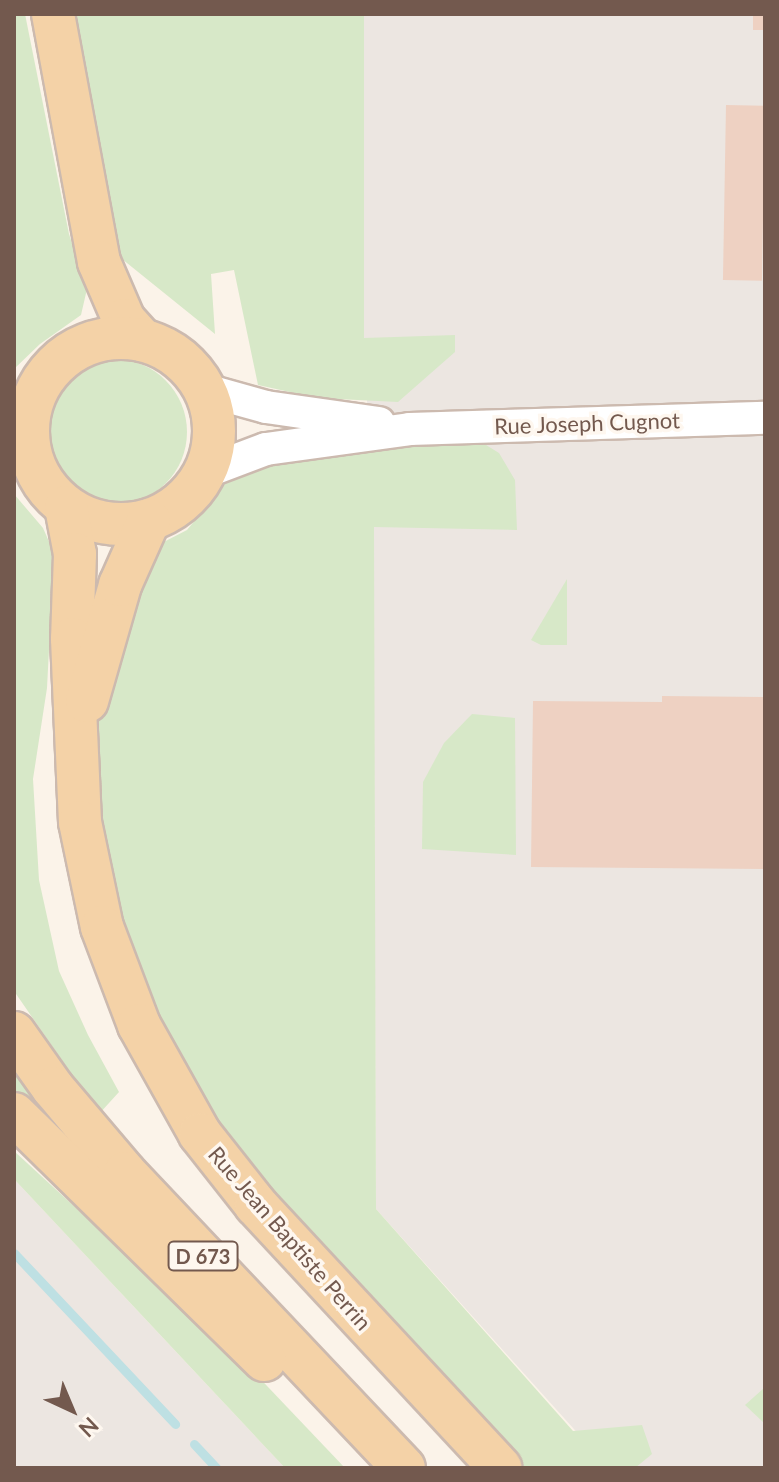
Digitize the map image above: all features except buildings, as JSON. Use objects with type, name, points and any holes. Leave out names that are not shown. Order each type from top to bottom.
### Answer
[{"type":"main road","points":[[53,14],[99,262],[124,320],[142,340]]},
{"type":"main road","points":[[105,340],[142,340],[167,350],[189,367],[205,390],[214,417],[213,446],[205,472],[191,493],[172,510],[149,520],[120,525],[92,520],[66,507],[25,469],[28,444],[26,394],[71,352],[105,340]]},
{"type":"main road","name":"Rue Jean Baptiste Perrin","points":[[66,507],[75,554],[72,639],[80,822],[102,927],[139,1025],[200,1134],[256,1205],[500,1468]]},
{"type":"main road","name":"Rue Jean Baptiste Perrin","points":[[77,745],[120,585],[149,520]]},
{"type":"main road","name":"D 673","points":[[14,1033],[125,1173],[404,1468]]},
{"type":"main road","points":[[14,1114],[373,1468]]},
{"type":"street","name":"Rue Joseph Cugnot","points":[[205,390],[266,407],[410,429]]},
{"type":"street","name":"Rue Joseph Cugnot","points":[[205,472],[266,449],[410,429],[765,418]]},
{"type":"shaded area","points":[[364,14],[765,14],[765,1468],[609,1468],[376,1209],[373,526],[364,339]]},
{"type":"shaded area","points":[[14,1179],[193,1370],[285,1468],[14,1468]]},
{"type":"green space","points":[[14,14],[25,14],[69,234],[87,289],[81,315],[40,344],[14,369]]},
{"type":"green space","points":[[63,14],[364,14],[364,338],[455,335],[455,352],[398,402],[317,398],[258,385],[234,270],[211,274],[215,334],[122,259],[106,224]]},
{"type":"green space","points":[[114,359],[142,364],[166,380],[182,404],[187,432],[182,460],[166,484],[142,500],[114,505],[86,500],[62,484],[46,460],[41,432],[46,404],[62,380],[86,364]]},
{"type":"green space","points":[[478,440],[499,453],[515,480],[517,530],[374,527],[376,1209],[573,1431],[642,1425],[652,1454],[635,1468],[517,1468],[446,1395],[210,1120],[151,1019],[102,887],[93,789],[99,699],[156,546],[187,530],[225,484],[247,470],[277,461]]},
{"type":"green space","points":[[14,494],[43,528],[54,553],[47,688],[33,779],[39,880],[59,971],[88,1035],[119,1092],[99,1114],[14,991]]},
{"type":"green space","points":[[567,579],[567,645],[541,645],[531,640]]},
{"type":"green space","points":[[472,714],[515,718],[516,855],[422,849],[423,782],[444,743]]},
{"type":"green space","points":[[14,1072],[62,1137],[14,1096]]},
{"type":"green space","points":[[14,1151],[249,1367],[345,1468],[285,1468],[14,1179]]},
{"type":"green space","points":[[765,1387],[765,1424],[745,1405]]},
{"type":"waterway","points":[[14,1253],[175,1424]]},
{"type":"waterway","points":[[194,1444],[216,1468]]}]
